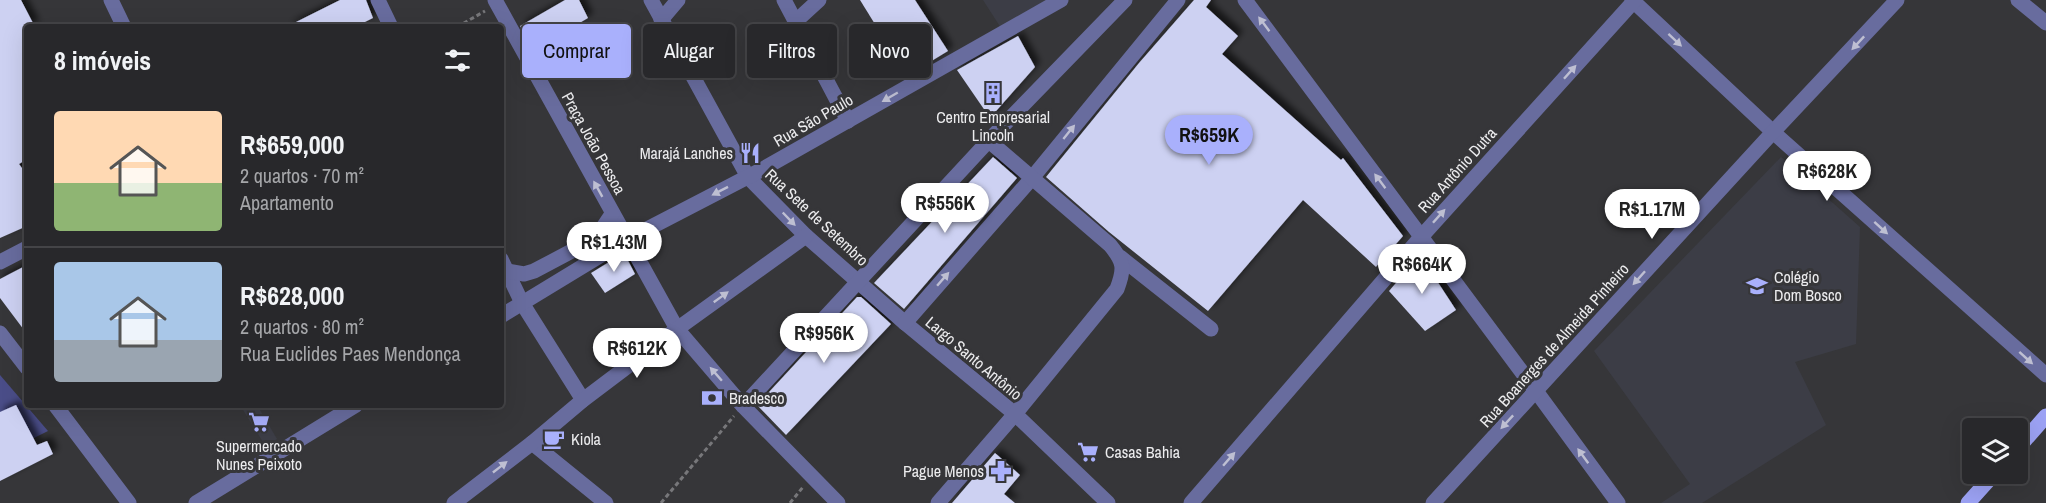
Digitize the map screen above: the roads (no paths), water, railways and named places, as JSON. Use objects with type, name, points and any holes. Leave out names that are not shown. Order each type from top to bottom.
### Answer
[{"type":"main road","points":[[2028,437],[2046,416]]},
{"type":"main road","points":[[1968,503],[1985,484]]},
{"type":"street","points":[[111,0],[123,24]]},
{"type":"street","points":[[378,0],[390,24]]},
{"type":"street","name":"Rua Sete de Setembro","points":[[651,0],[748,177],[806,236],[905,322]]},
{"type":"street","points":[[661,20],[678,0]]},
{"type":"street","points":[[784,0],[848,121]]},
{"type":"street","points":[[795,22],[819,0]]},
{"type":"street","name":"Rua São Paulo","points":[[504,314],[626,240],[748,177],[1061,0]]},
{"type":"street","points":[[743,406],[989,141],[1125,0]]},
{"type":"street","points":[[905,322],[1032,178],[1178,0]]},
{"type":"street","points":[[1245,0],[1618,503]]},
{"type":"street","points":[[1633,0],[1773,132],[2046,375]]},
{"type":"street","name":"Rua Antônio Dutra","points":[[1191,503],[1421,237],[1633,0]]},
{"type":"street","name":"Rua Boanerges de Almeida Pinheiro","points":[[1433,503],[1897,0]]},
{"type":"street","points":[[2018,0],[2046,23]]},
{"type":"street","name":"Praça João Pessoa","points":[[498,1],[626,240],[677,329],[743,406],[838,503]]},
{"type":"street","points":[[989,141],[1110,245],[1121,263],[1211,330]]},
{"type":"street","points":[[504,265],[524,274],[534,271],[598,235],[612,214]]},
{"type":"street","points":[[454,503],[583,400],[806,236]]},
{"type":"street","points":[[0,262],[24,250]]},
{"type":"street","points":[[1108,503],[1015,414],[1116,290],[1121,263]]},
{"type":"street","points":[[504,265],[522,303],[583,400]]},
{"type":"street","name":"Largo Santo Antônio","points":[[905,322],[1015,414],[938,503]]},
{"type":"street","points":[[0,333],[24,364]]},
{"type":"street","points":[[57,408],[129,503]]},
{"type":"street","points":[[196,503],[351,408]]},
{"type":"street","points":[[532,443],[595,500]]},
{"type":"place","name":"Centro Empresarial Lincoln","points":[[993,93]]},
{"type":"place","name":"Marajá Lanches","points":[[750,153]]},
{"type":"place","name":"Colégio Dom Bosco","points":[[1757,286]]},
{"type":"place","name":"Bradesco","points":[[712,398]]},
{"type":"place","name":"Supermercado Nunes Peixoto","points":[[259,422]]},
{"type":"place","name":"Kiola","points":[[554,439]]},
{"type":"place","name":"Casas Bahia","points":[[1088,452]]},
{"type":"place","name":"Pague Menos","points":[[1001,471]]}]
